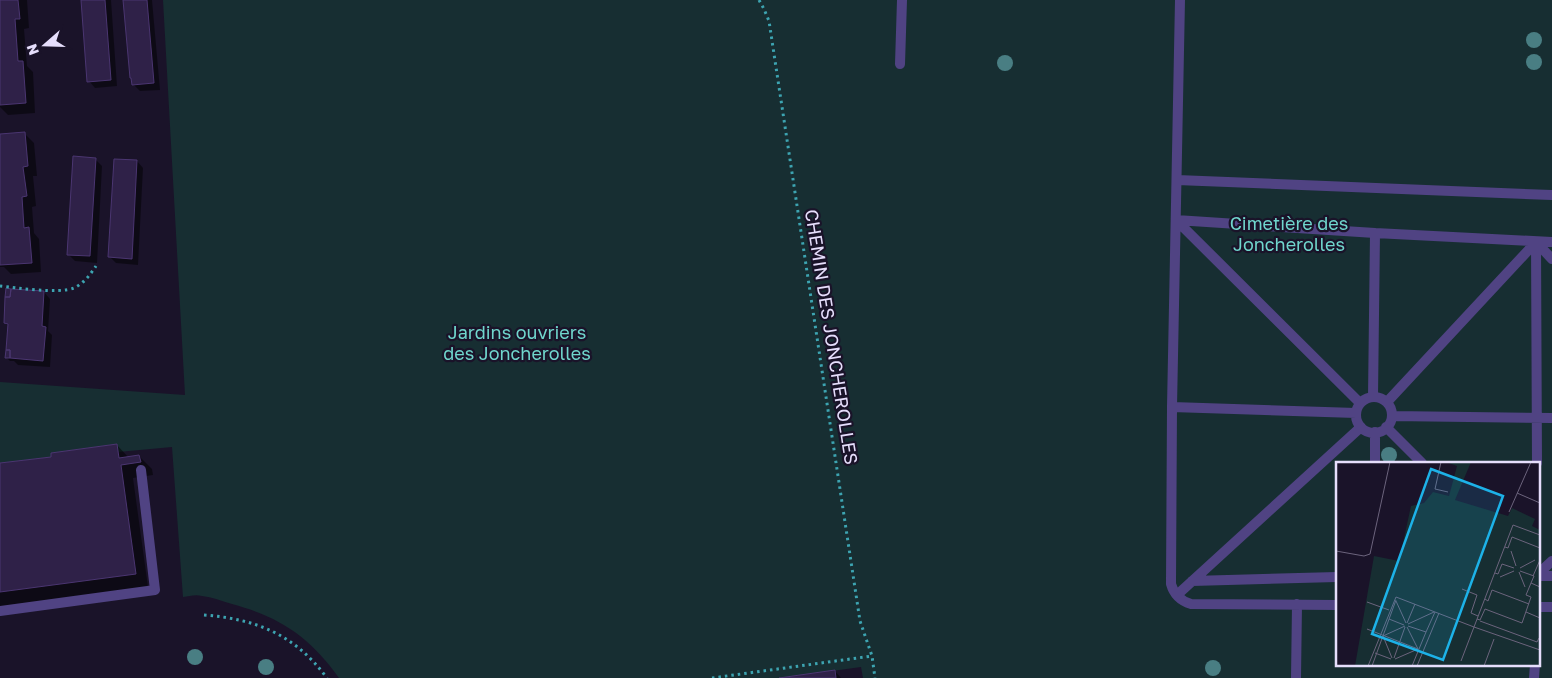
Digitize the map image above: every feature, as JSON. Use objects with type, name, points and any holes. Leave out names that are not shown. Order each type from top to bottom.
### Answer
[{"type":"lane","points":[[900,64],[902,0]]},
{"type":"lane","points":[[1180,0],[1172,407],[1170,579],[1172,589],[1182,601],[1192,604],[1336,605]]},
{"type":"lane","points":[[1176,180],[1552,195]]},
{"type":"lane","points":[[1176,220],[1552,242]]},
{"type":"lane","points":[[1176,220],[1358,408]]},
{"type":"lane","points":[[1373,397],[1375,233]]},
{"type":"lane","points":[[1536,242],[1552,259]]},
{"type":"lane","points":[[1387,402],[1536,242]]},
{"type":"lane","points":[[1536,242],[1537,462]]},
{"type":"lane","points":[[1373,397],[1379,397],[1387,402],[1391,409],[1392,416],[1382,431],[1367,431],[1361,427],[1356,419],[1358,408],[1364,399],[1373,397]]},
{"type":"lane","points":[[1172,407],[1358,408]]},
{"type":"lane","points":[[1392,416],[1552,418]]},
{"type":"lane","points":[[1177,595],[1361,427]]},
{"type":"lane","points":[[1386,427],[1421,462]]},
{"type":"lane","points":[[1375,432],[1375,462]]},
{"type":"lane","points":[[0,611],[155,590],[141,470]]},
{"type":"lane","points":[[1540,573],[1552,561]]},
{"type":"lane","points":[[1192,581],[1336,577]]},
{"type":"lane","points":[[1296,678],[1297,604]]},
{"type":"path","name":"CHEMIN DES JONCHEROLLES","points":[[759,0],[769,21],[860,621],[872,656],[875,678]]},
{"type":"path","points":[[0,286],[64,290],[72,288],[87,279],[96,266]]},
{"type":"path","points":[[204,615],[235,619],[280,634],[305,653],[327,678]]},
{"type":"path","points":[[712,678],[872,656]]},
{"type":"green space","name":"Jardins ouvriers des Joncherolles","points":[[163,0],[1552,0],[1552,678],[863,678],[861,667],[781,678],[339,678],[317,651],[293,630],[279,622],[249,609],[213,598],[197,595],[183,597],[172,447],[118,452],[117,444],[51,453],[51,457],[0,463],[0,382],[185,395]]},
{"type":"building","points":[[0,0],[18,0],[20,19],[15,19],[18,61],[23,61],[26,103],[0,105]]},
{"type":"building","points":[[81,0],[105,0],[111,80],[87,82]]},
{"type":"building","points":[[123,0],[147,0],[154,83],[132,85]]},
{"type":"building","points":[[25,132],[28,166],[23,167],[27,196],[22,197],[24,228],[29,227],[32,263],[0,265],[0,134]]},
{"type":"building","points":[[73,156],[96,158],[90,256],[67,255]]},
{"type":"building","points":[[114,159],[137,160],[132,259],[108,257]]},
{"type":"building","points":[[6,288],[11,289],[10,297],[5,297]]},
{"type":"building","points":[[11,289],[44,291],[42,326],[46,327],[43,361],[10,358],[10,350],[6,350],[8,324],[4,323],[5,297],[10,297]]},
{"type":"building","points":[[6,350],[10,350],[10,358],[5,358]]},
{"type":"building","points":[[117,444],[119,458],[139,455],[141,462],[121,465],[136,574],[0,592],[0,463],[51,457],[51,453]]},
{"type":"building","points":[[835,670],[836,678],[779,678]]},
{"type":"park label","name":"Cimetière des Joncherolles","points":[[1289,234]]}]
